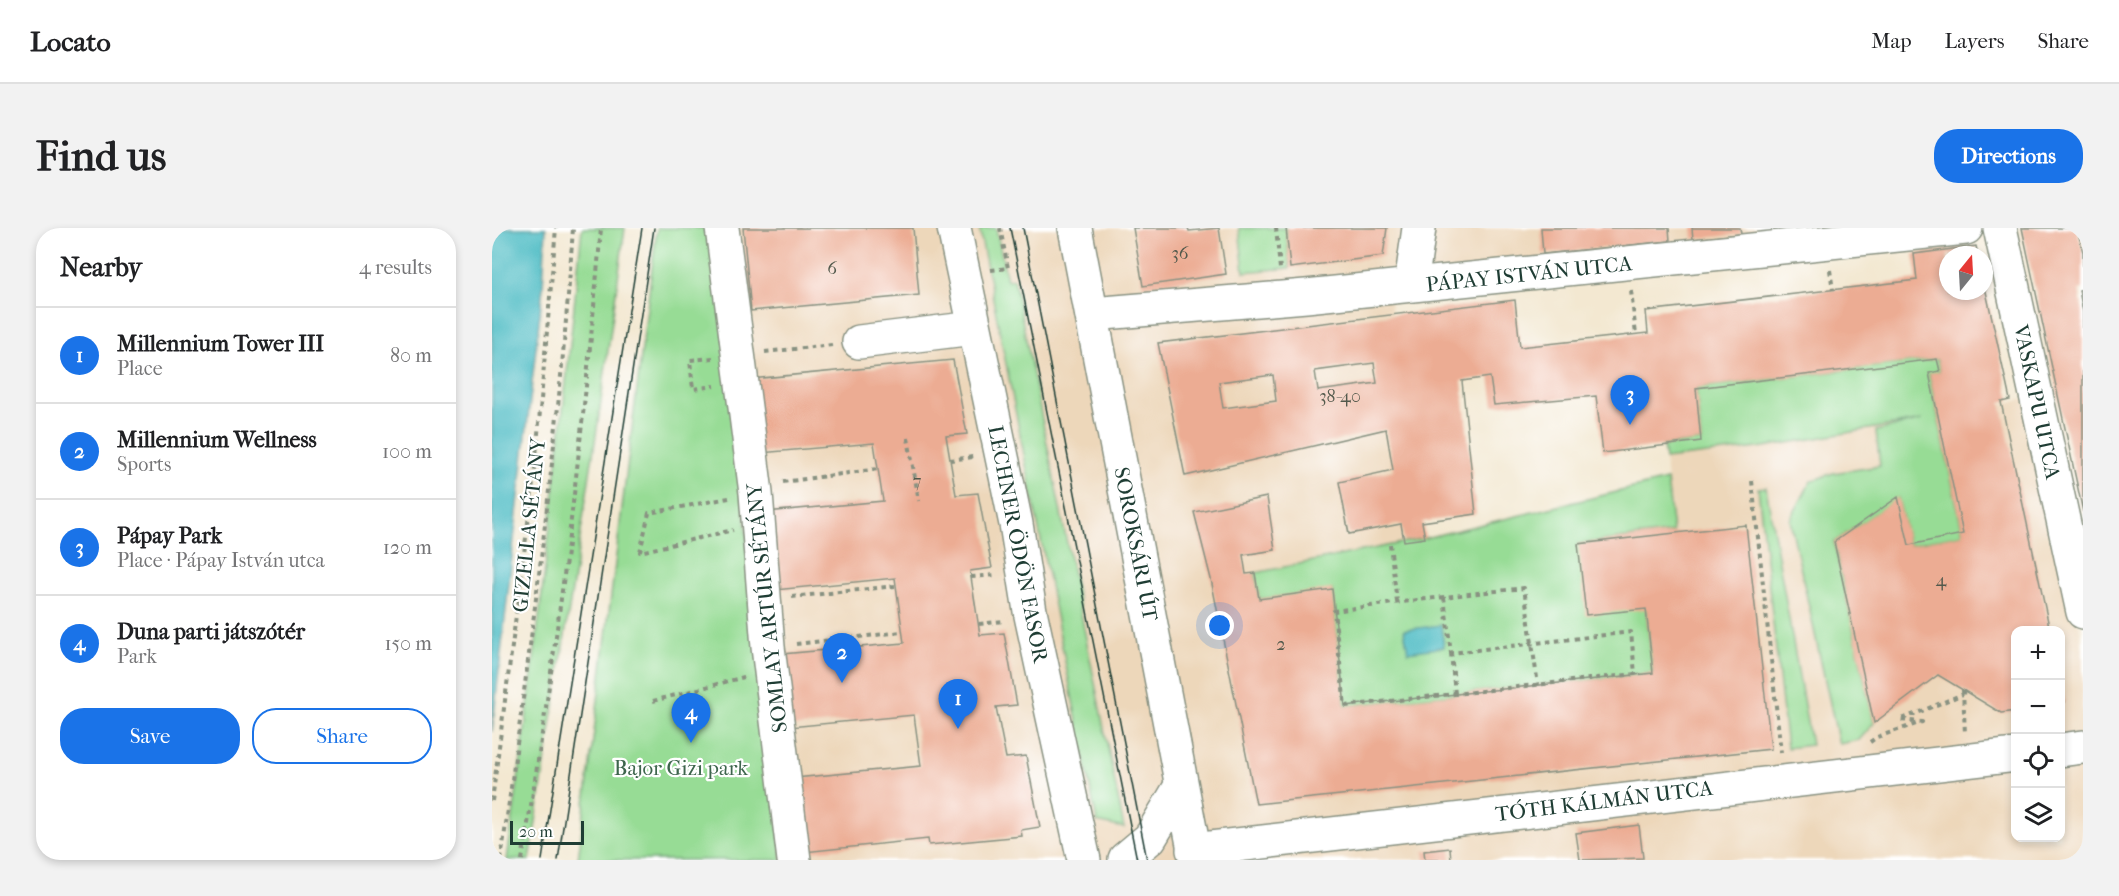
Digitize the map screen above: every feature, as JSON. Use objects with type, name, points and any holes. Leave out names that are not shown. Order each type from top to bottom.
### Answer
[{"type":"street","name":"SOMLAY ARTÚR SÉTÁNY","points":[[722,228],[757,501],[769,659],[794,860]]},
{"type":"street","name":"LECHNER ÖDÖN FASOR","points":[[954,228],[1016,524],[1030,611],[1083,860]]},
{"type":"street","name":"SOROKSÁRI ÚT","points":[[1075,228],[1195,855]]},
{"type":"street","points":[[1411,285],[1419,228]]},
{"type":"street","name":"PÁPAY ISTVÁN UTCA","points":[[1092,314],[1411,285],[1966,228]]},
{"type":"street","name":"VASKAPU UTCA","points":[[2000,228],[2083,612]]},
{"type":"street","points":[[860,342],[974,328]]},
{"type":"street","points":[[2065,749],[2083,747]]},
{"type":"street","name":"TÓTH KÁLMÁN UTCA","points":[[1195,855],[2011,756]]},
{"type":"street","points":[[1083,860],[1128,859],[1150,838],[1181,786]]},
{"type":"path","points":[[492,801],[535,468],[556,228]]},
{"type":"path","name":"GIZELLA SÉTÁNY","points":[[501,860],[533,625],[573,228]]},
{"type":"path","points":[[522,860],[536,776],[586,386],[601,228]]},
{"type":"path","points":[[963,274],[1008,268],[1000,228]]},
{"type":"path","points":[[1276,228],[1280,269]]},
{"type":"path","points":[[1830,268],[1833,290]]},
{"type":"path","points":[[1630,279],[1636,335]]},
{"type":"path","points":[[737,355],[860,342]]},
{"type":"path","points":[[908,438],[919,501]]},
{"type":"path","points":[[757,501],[640,552],[649,513],[757,501],[878,469]]},
{"type":"path","points":[[1752,481],[1781,757]]},
{"type":"path","points":[[1390,544],[1397,602]]},
{"type":"path","points":[[971,578],[997,574]]},
{"type":"path","points":[[764,600],[896,586]]},
{"type":"path","points":[[1451,653],[1530,643],[1631,632],[1635,675],[1345,706],[1334,611],[1524,588],[1530,643],[1538,685]]},
{"type":"path","points":[[1444,597],[1455,694]]},
{"type":"path","points":[[979,624],[1007,621]]},
{"type":"path","points":[[653,701],[769,659],[902,632]]},
{"type":"path","points":[[1863,748],[1877,737],[1922,722],[1900,720],[1963,692],[1965,739]]},
{"type":"shaded area","points":[[664,228],[1983,228],[1389,294],[1424,537],[1667,480],[1665,459],[2041,397],[2083,650],[2083,860],[577,860],[585,820]]},
{"type":"green space","points":[[582,228],[625,228],[598,422],[530,860],[507,860],[548,544]]},
{"type":"green space","name":"Bajor Gizi park","points":[[657,228],[713,228],[782,860],[578,860]]},
{"type":"green space","points":[[979,228],[996,228],[1007,280],[1014,279],[1124,828],[1097,822]]},
{"type":"green space","points":[[1239,228],[1286,228],[1290,268],[1244,272]]},
{"type":"green space","points":[[1937,359],[1940,371],[1929,374],[1963,534],[1909,545],[1898,498],[1834,542],[1874,723],[1859,740],[1839,744],[1790,520],[1811,481],[1833,473],[1880,466],[1876,431],[1922,420],[1758,448],[1665,459],[1663,446],[1701,441],[1696,388]]},
{"type":"green space","points":[[1667,480],[1673,532],[1578,544],[1646,609],[1653,673],[1345,706],[1332,590],[1259,599],[1255,573],[1425,538]]},
{"type":"green space","points":[[1766,487],[1811,745],[1787,748],[1758,488]]},
{"type":"water","points":[[492,228],[546,228],[543,287],[492,732]]},
{"type":"water","points":[[1441,625],[1444,647],[1408,652],[1404,630]]},
{"type":"building","points":[[743,228],[913,228],[919,295],[751,311]]},
{"type":"building","points":[[1133,228],[1188,228],[1189,231],[1219,228],[1226,274],[1143,286]]},
{"type":"building","points":[[1286,228],[1387,228],[1383,256],[1290,268]]},
{"type":"building","points":[[1541,228],[1669,228],[1670,241],[1543,254]]},
{"type":"building","points":[[1692,228],[1740,228],[1741,234],[1693,239]]},
{"type":"building","points":[[2022,228],[2078,228],[2083,252],[2083,289],[2079,290],[2083,312],[2083,512]]},
{"type":"building","points":[[1939,251],[1939,300],[1988,300],[2010,400],[2001,402],[2049,626],[2011,626],[2011,712],[2001,713],[1938,675],[1874,723],[1834,542],[1898,497],[1909,545],[1963,534],[1929,373],[1940,371],[1937,359],[1696,388],[1701,441],[1603,453],[1596,396],[1494,405],[1490,377],[1462,381],[1476,514],[1422,522],[1425,538],[1404,541],[1401,524],[1349,534],[1339,482],[1393,470],[1386,429],[1185,476],[1158,343],[1515,300],[1520,347],[1648,333],[1646,311],[1917,280],[1914,254]],"holes":[[[1374,363],[1377,383],[1318,391],[1315,371]],[[1273,375],[1276,401],[1223,408],[1219,382]]]},
{"type":"building","points":[[953,360],[967,434],[946,436],[956,495],[978,493],[992,568],[970,571],[980,635],[1004,633],[1017,705],[996,707],[1006,758],[1026,756],[1040,827],[1021,830],[1022,836],[929,845],[928,839],[804,852],[795,778],[921,766],[914,715],[790,727],[782,654],[904,643],[895,578],[775,590],[766,512],[883,501],[874,443],[760,453],[751,379]]},
{"type":"building","points":[[1267,497],[1275,550],[1243,555],[1246,574],[1255,573],[1259,599],[1332,589],[1345,706],[1653,673],[1646,609],[1586,615],[1578,544],[1746,525],[1771,749],[1256,804],[1211,579],[1194,512]]},
{"type":"building","points":[[1639,825],[1643,858],[1580,860],[1576,833]]},
{"type":"building","points":[[1450,848],[1451,860],[1425,860],[1424,851]]},
{"type":"tram line","points":[[542,860],[642,228]]},
{"type":"tram line","points":[[558,860],[654,228]]},
{"type":"tram line","points":[[1010,228],[1137,860]]},
{"type":"tram line","points":[[1023,228],[1147,860]]},
{"type":"place","name":"Pápay Park","points":[[1630,425]]},
{"type":"place","name":"Millennium Wellness","points":[[842,683]]},
{"type":"place","name":"Millennium Tower III","points":[[958,729]]},
{"type":"place","name":"Duna parti játszótér","points":[[691,743]]}]
